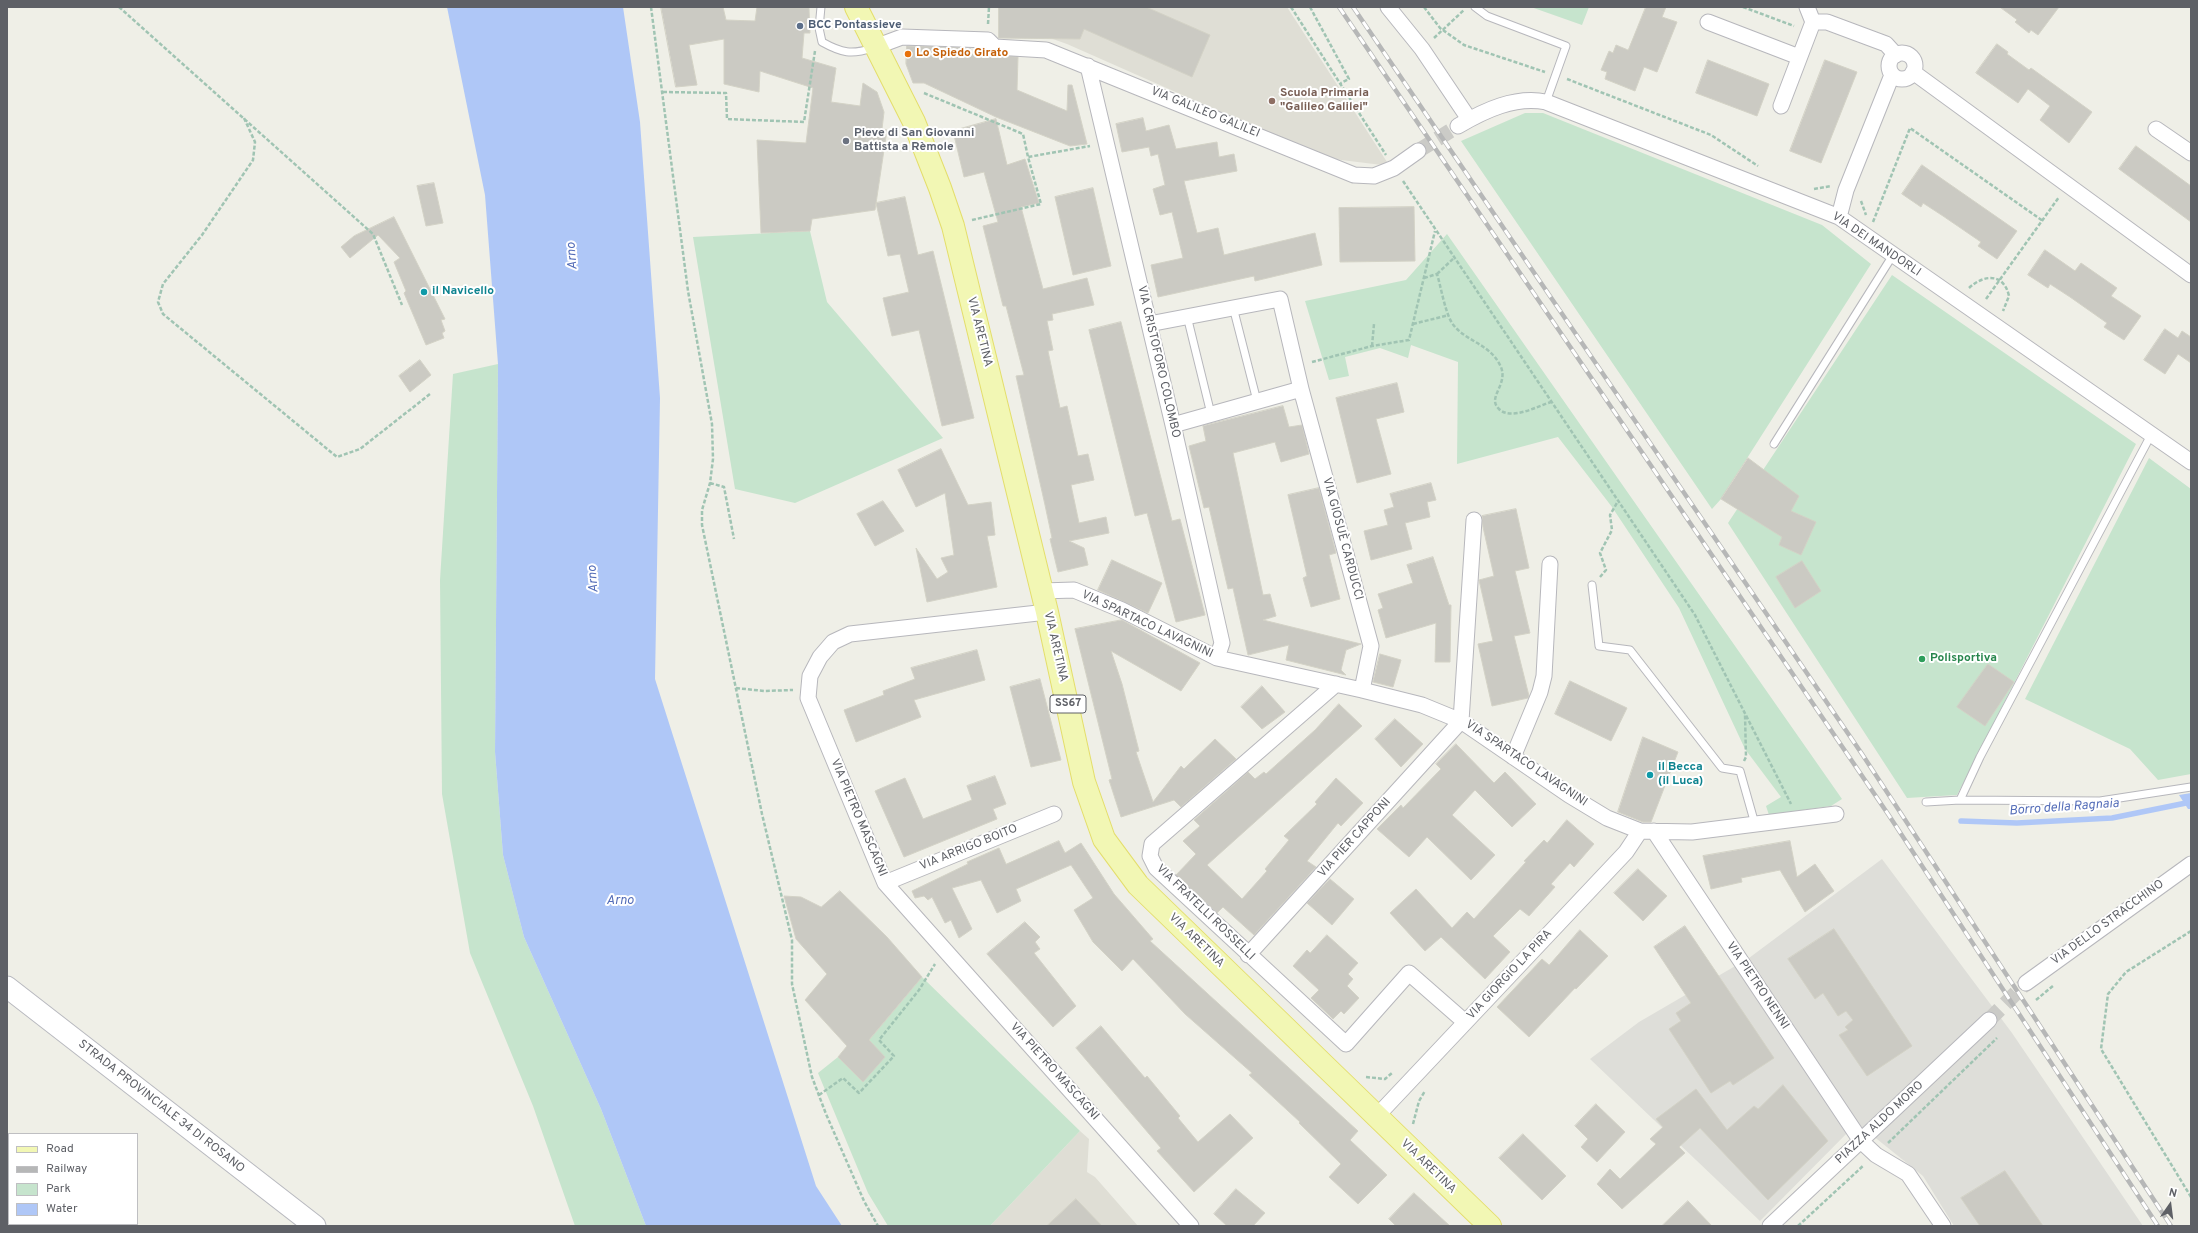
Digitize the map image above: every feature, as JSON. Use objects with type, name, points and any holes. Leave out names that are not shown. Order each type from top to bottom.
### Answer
[{"type":"main road","name":"VIA ARETINA","points":[[856,7],[914,122],[953,226],[1047,612],[1084,782],[1104,839],[1138,886],[1490,1226]]},
{"type":"main road","name":"STRADA PROVINCIALE 34 DI ROSANO","points":[[7,987],[315,1226]]},
{"type":"street","points":[[1388,7],[1422,49]]},
{"type":"street","points":[[1781,106],[1812,26],[1807,7]]},
{"type":"street","points":[[1708,22],[1799,57]]},
{"type":"street","points":[[1812,26],[1827,22],[1886,44],[1896,55]]},
{"type":"street","name":"VIA GALILEO GALILEI","points":[[875,47],[902,37],[988,40],[995,47],[1046,50],[1354,175],[1374,176],[1394,168],[1418,152]]},
{"type":"street","name":"VIA DEI MANDORLI","points":[[1422,49],[1464,122],[1484,111],[1520,100],[1546,102],[1839,218],[2191,462]]},
{"type":"street","points":[[1839,218],[1846,190],[1892,75],[1889,64],[1896,55],[1903,54],[1911,57],[1914,64],[1911,76],[1903,79],[1892,75]]},
{"type":"street","name":"VIA CRISTOFORO COLOMBO","points":[[1088,66],[1173,425],[1222,643],[1217,658]]},
{"type":"street","points":[[1913,72],[2068,186],[2189,270]]},
{"type":"street","points":[[2156,128],[2191,153]]},
{"type":"street","name":"VIA GIOSUÈ CARDUCCI","points":[[1233,308],[1280,298],[1301,389],[1371,646],[1362,690]]},
{"type":"street","points":[[1149,324],[1233,308]]},
{"type":"street","points":[[1173,425],[1301,389]]},
{"type":"street","points":[[1461,720],[1474,520]]},
{"type":"street","points":[[1513,757],[1540,692],[1544,676],[1550,564]]},
{"type":"street","name":"VIA SPARTACO LAVAGNINI","points":[[1042,591],[1074,590],[1122,610],[1217,658],[1336,684],[1422,705],[1461,720],[1563,791],[1607,818],[1647,831],[1692,832],[1794,818],[1836,814]]},
{"type":"street","name":"VIA PIETRO MASCAGNI","points":[[1047,612],[850,634],[833,642],[820,657],[810,676],[808,698],[885,883],[1191,1226]]},
{"type":"street","name":"VIA FRATELLI ROSSELLI","points":[[1336,684],[1152,844],[1150,856],[1156,868],[1248,955],[1346,1044],[1409,973],[1465,1022]]},
{"type":"street","name":"VIA PIER CAPPONI","points":[[1248,955],[1461,720]]},
{"type":"street","name":"VIA ARRIGO BOITO","points":[[885,883],[1054,814]]},
{"type":"street","name":"VIA GIORGIO LA PIRA","points":[[1376,1117],[1647,831]]},
{"type":"street","name":"VIA PIETRO NENNI","points":[[1647,831],[1860,1141],[1876,1155],[1908,1174],[1944,1226]]},
{"type":"street","name":"VIA DELLO STRACCHINO","points":[[2026,983],[2191,864]]},
{"type":"street","name":"PIAZZA ALDO MORO","points":[[1770,1226],[1989,1020]]},
{"type":"lane","points":[[821,7],[819,28],[822,42],[839,51],[858,53],[875,47]]},
{"type":"lane","points":[[1475,7],[1487,16],[1566,46],[1546,102]]},
{"type":"lane","points":[[1774,444],[1893,255]]},
{"type":"lane","points":[[1233,308],[1257,401]]},
{"type":"lane","points":[[1187,316],[1210,414]]},
{"type":"lane","points":[[1960,800],[1980,757],[2151,434]]},
{"type":"lane","points":[[1592,585],[1599,646],[1630,650],[1722,768],[1740,771],[1755,824]]},
{"type":"lane","points":[[1926,802],[1960,800],[2100,801],[2191,786]]},
{"type":"path","points":[[119,7],[373,234],[402,305]]},
{"type":"path","points":[[651,7],[688,291],[712,424],[713,459],[710,483],[702,510],[702,525],[762,814],[792,940],[792,984],[812,1077],[864,1201],[878,1226]]},
{"type":"path","points":[[1292,7],[1435,230],[1695,615],[1791,802],[1794,818]]},
{"type":"path","points":[[1310,7],[1349,79],[1340,83]]},
{"type":"path","points":[[1424,7],[1444,30],[1464,45],[1556,75]]},
{"type":"path","points":[[1422,49],[1467,7]]},
{"type":"path","points":[[1744,7],[1812,26]]},
{"type":"path","points":[[663,92],[726,93],[727,119],[804,122],[815,50],[822,42]]},
{"type":"path","points":[[924,93],[1023,134],[1041,204],[972,220]]},
{"type":"path","points":[[244,118],[256,142],[253,160],[202,235],[163,284],[158,302],[163,314],[337,457],[360,449],[430,394]]},
{"type":"path","points":[[1873,223],[1910,128],[2043,221]]},
{"type":"path","points":[[1028,157],[1106,144]]},
{"type":"path","points":[[1986,299],[2068,186]]},
{"type":"path","points":[[1296,368],[1336,354],[1409,340],[1435,230]]},
{"type":"path","points":[[1424,278],[1437,274],[1454,258]]},
{"type":"path","points":[[1437,274],[1452,323],[1458,329],[1486,347],[1500,365],[1503,376],[1501,387],[1495,395],[1495,402],[1499,410],[1507,414],[1515,414],[1551,402]]},
{"type":"path","points":[[1969,288],[1980,278],[1993,278],[2000,281],[2005,285],[2009,296],[2003,311]]},
{"type":"path","points":[[1413,324],[1449,315]]},
{"type":"path","points":[[1372,346],[1374,324]]},
{"type":"path","points":[[710,483],[724,487],[734,539]]},
{"type":"path","points":[[1592,585],[1606,570],[1600,553],[1612,530],[1610,515],[1618,501]]},
{"type":"path","points":[[736,688],[764,691],[790,691],[809,686]]},
{"type":"path","points":[[1740,771],[1746,757],[1744,712]]},
{"type":"path","points":[[2191,931],[2126,972],[2108,994],[2101,1049],[2191,1197]]},
{"type":"path","points":[[819,1095],[843,1078],[859,1093],[894,1056],[879,1040],[919,990],[944,949]]},
{"type":"path","points":[[1798,1226],[1876,1155],[2002,1033]]},
{"type":"shaded area","name":"Scuola Primaria \"Galileo Galilei\"","points":[[1054,7],[1287,7],[1387,162],[1382,165],[1325,158],[1067,44],[1050,38]]},
{"type":"shaded area","points":[[1882,859],[2012,1033],[2143,1226],[1954,1226],[1923,1176],[1857,1123],[1760,1221],[1590,1059],[1639,1022],[1749,958]]},
{"type":"shaded area","points":[[1080,1131],[1089,1139],[1087,1172],[1095,1177],[1138,1226],[990,1226]]},
{"type":"green space","points":[[1531,7],[1589,7],[1582,25]]},
{"type":"green space","points":[[1525,113],[1543,113],[1822,225],[1871,264],[1721,499],[1712,509],[1461,141]]},
{"type":"green space","points":[[810,231],[827,302],[943,438],[795,503],[735,489],[693,237]]},
{"type":"green space","points":[[1447,234],[1842,799],[1831,806],[1769,815],[1766,806],[1781,797],[1745,749],[1679,608],[1612,507],[1558,437],[1457,464],[1458,362],[1411,345],[1408,358],[1380,348],[1345,357],[1349,376],[1329,380],[1305,301],[1406,280]]},
{"type":"green space","name":"Polisportiva","points":[[1892,275],[2136,444],[1957,795],[1907,798],[1728,523]]},
{"type":"green space","points":[[498,364],[495,752],[503,855],[524,937],[601,1109],[646,1226],[575,1226],[533,1106],[470,953],[442,794],[440,580],[453,374]]},
{"type":"green space","points":[[2149,458],[2191,489],[2191,774],[2158,780],[2130,749],[2025,699]]},
{"type":"green space","points":[[922,977],[1080,1131],[990,1226],[888,1226],[868,1193],[818,1073],[838,1057],[863,1082],[869,1040]]},
{"type":"water","name":"Arno","points":[[447,7],[623,7],[640,122],[660,398],[655,679],[816,1186],[842,1226],[646,1226],[601,1109],[524,937],[503,855],[495,752],[498,364],[485,195]]},
{"type":"water","points":[[2191,793],[2191,809],[2188,809],[2179,795]]},
{"type":"building","points":[[661,7],[723,7],[726,20],[755,21],[757,7],[809,8],[810,33],[804,33],[802,58],[836,68],[831,102],[860,106],[863,83],[877,92],[884,112],[882,129],[887,130],[875,210],[812,219],[810,231],[761,233],[757,140],[806,143],[813,88],[760,71],[759,92],[724,84],[724,39],[689,45],[697,85],[676,87]]},
{"type":"building","points":[[999,7],[1146,7],[1210,35],[1192,77],[1084,29],[1080,39],[999,38]]},
{"type":"building","points":[[1646,7],[1666,7],[1662,17],[1677,22],[1657,72],[1644,67],[1635,91],[1605,79],[1607,72],[1601,70],[1609,51],[1613,53],[1616,45],[1628,50]]},
{"type":"building","points":[[2000,7],[2059,7],[2038,35],[2031,30],[2029,33],[2015,22],[2017,20]]},
{"type":"building","points":[[1997,44],[2008,52],[2007,54],[2029,70],[2031,68],[2092,112],[2069,143],[2040,120],[2050,106],[2028,89],[2018,103],[1976,73]]},
{"type":"building","points":[[907,46],[970,48],[970,54],[1018,57],[1017,90],[1067,111],[1068,85],[1072,85],[1087,144],[1070,146],[996,117],[924,83],[913,83],[906,64]]},
{"type":"building","points":[[1708,60],[1769,84],[1757,116],[1696,93]]},
{"type":"building","points":[[1825,60],[1857,72],[1821,163],[1790,151]]},
{"type":"building","points":[[1143,118],[1146,131],[1169,125],[1176,149],[1217,142],[1219,157],[1234,154],[1237,171],[1184,181],[1197,233],[1218,228],[1224,255],[1315,233],[1322,265],[1255,281],[1254,276],[1158,297],[1151,265],[1183,258],[1172,212],[1160,215],[1153,189],[1165,185],[1158,154],[1151,156],[1149,147],[1122,152],[1116,124]]},
{"type":"building","points":[[996,119],[1007,165],[1025,159],[1039,203],[1021,207],[1043,289],[1087,278],[1094,305],[1052,314],[1053,320],[1047,321],[1053,350],[1048,351],[1060,408],[1067,406],[1078,456],[1088,454],[1094,480],[1071,485],[1079,523],[1106,517],[1109,533],[1069,541],[1084,548],[1088,565],[1058,572],[1050,539],[1052,538],[1045,505],[1016,376],[1024,375],[1006,306],[1003,306],[983,226],[998,222],[984,172],[964,177],[953,131]]},
{"type":"building","points":[[2136,146],[2191,186],[2191,222],[2119,169]]},
{"type":"building","points":[[1922,165],[2017,231],[1997,259],[1978,246],[1981,242],[1943,216],[1923,203],[1921,207],[1902,194]]},
{"type":"building","points":[[434,183],[443,223],[426,226],[417,186]]},
{"type":"building","points":[[1093,188],[1111,266],[1073,275],[1055,197]]},
{"type":"building","points":[[905,197],[918,255],[933,251],[974,418],[942,426],[919,330],[892,336],[883,298],[909,292],[900,254],[888,256],[876,203]]},
{"type":"building","points":[[1414,207],[1415,261],[1340,262],[1339,208]]},
{"type":"building","name":"il Navicello","points":[[394,217],[445,319],[441,320],[445,331],[442,333],[444,338],[426,345],[404,293],[406,291],[394,262],[400,258],[378,235],[350,258],[341,247],[354,236]]},
{"type":"building","points":[[2045,250],[2075,271],[2081,263],[2117,288],[2111,296],[2141,316],[2124,340],[2104,327],[2107,323],[2070,297],[2050,284],[2048,288],[2028,275]]},
{"type":"building","points":[[1121,322],[1172,521],[1180,519],[1205,615],[1176,622],[1147,513],[1135,516],[1089,330]]},
{"type":"building","points":[[2165,329],[2178,338],[2182,331],[2191,337],[2191,363],[2178,354],[2165,374],[2144,360]]},
{"type":"building","points":[[420,360],[431,375],[410,392],[399,376]]},
{"type":"building","points":[[1397,383],[1404,412],[1376,419],[1391,474],[1357,483],[1336,398]]},
{"type":"building","points":[[1283,406],[1289,427],[1302,425],[1309,454],[1281,462],[1275,442],[1233,453],[1263,595],[1270,594],[1276,616],[1263,620],[1361,644],[1346,650],[1341,670],[1346,675],[1286,660],[1289,645],[1248,655],[1233,588],[1228,589],[1209,507],[1204,508],[1189,446],[1206,441],[1203,426]]},
{"type":"building","points":[[941,449],[968,505],[991,502],[995,535],[987,536],[997,587],[927,602],[916,548],[937,579],[948,572],[941,558],[954,555],[945,493],[916,507],[898,470]]},
{"type":"building","points":[[1748,458],[1799,496],[1791,511],[1816,522],[1801,555],[1779,545],[1782,537],[1721,499]]},
{"type":"building","points":[[1431,483],[1436,500],[1427,502],[1430,517],[1405,523],[1412,549],[1371,560],[1364,531],[1388,525],[1384,510],[1394,507],[1390,494]]},
{"type":"building","points":[[1319,488],[1336,553],[1329,555],[1340,599],[1311,607],[1303,578],[1307,576],[1288,495]]},
{"type":"building","points":[[883,501],[904,531],[875,546],[857,514]]},
{"type":"building","points":[[1516,509],[1529,568],[1515,571],[1530,633],[1514,636],[1529,696],[1528,698],[1492,706],[1478,644],[1493,641],[1479,580],[1494,576],[1482,516]]},
{"type":"building","points":[[1433,557],[1449,605],[1451,605],[1450,662],[1435,662],[1436,623],[1386,638],[1378,610],[1383,608],[1378,594],[1413,583],[1407,565]]},
{"type":"building","points":[[1112,560],[1162,583],[1148,613],[1098,590]]},
{"type":"building","points":[[1802,561],[1821,591],[1795,608],[1776,577]]},
{"type":"building","points":[[1122,620],[1200,663],[1181,691],[1111,651],[1122,684],[1139,751],[1136,752],[1153,802],[1181,766],[1184,769],[1215,739],[1236,759],[1181,807],[1174,800],[1121,817],[1109,780],[1112,779],[1075,629]]},
{"type":"building","points":[[977,650],[985,680],[914,700],[921,717],[856,742],[844,710],[884,695],[883,691],[915,679],[911,668]]},
{"type":"building","points":[[1380,654],[1401,660],[1393,687],[1373,682]]},
{"type":"building","points":[[1988,664],[2014,682],[1985,726],[1957,707]]},
{"type":"building","points":[[1040,679],[1061,760],[1031,767],[1010,687]]},
{"type":"building","points":[[1570,681],[1627,708],[1611,741],[1555,714]]},
{"type":"building","points":[[1262,686],[1285,712],[1262,729],[1241,707]]},
{"type":"building","points":[[1339,704],[1362,726],[1207,865],[1242,899],[1267,871],[1265,869],[1289,840],[1284,836],[1317,804],[1315,802],[1336,778],[1363,803],[1341,826],[1338,823],[1307,861],[1316,867],[1254,935],[1223,907],[1217,913],[1176,875],[1196,854],[1183,841],[1200,826],[1194,820],[1248,772],[1255,779],[1264,772],[1266,774],[1315,730]]},
{"type":"building","points":[[1395,719],[1423,744],[1401,767],[1375,739]]},
{"type":"building","name":"il Becca (il Luca)","points":[[1643,737],[1678,752],[1651,822],[1643,822],[1618,812]]},
{"type":"building","points":[[1456,744],[1494,783],[1505,772],[1536,804],[1512,827],[1475,790],[1452,815],[1495,855],[1471,880],[1427,837],[1409,857],[1377,829],[1401,805],[1403,808],[1441,769],[1436,764]]},
{"type":"building","points":[[995,776],[1006,804],[993,809],[997,819],[904,857],[875,791],[905,778],[923,819],[972,800],[967,786]]},
{"type":"building","points":[[1567,820],[1594,844],[1574,867],[1570,863],[1551,884],[1555,887],[1529,916],[1520,909],[1493,936],[1510,952],[1485,979],[1441,937],[1425,951],[1390,913],[1416,889],[1452,928],[1467,912],[1474,919],[1526,862],[1524,861],[1544,840],[1547,843]]},
{"type":"building","points":[[1059,841],[1065,853],[1081,843],[1114,894],[1153,939],[1150,941],[1358,1131],[1350,1140],[1387,1175],[1358,1204],[1329,1177],[1341,1164],[1299,1123],[1300,1122],[1249,1075],[1252,1073],[1185,1014],[1133,959],[1122,971],[1093,942],[1074,910],[1093,898],[1071,865],[1016,889],[1021,901],[997,913],[981,880],[952,888],[972,929],[959,938],[951,920],[945,923],[932,897],[928,900],[924,896],[915,898],[912,891],[968,864],[967,862],[999,848],[1006,864]]},
{"type":"building","points":[[1790,841],[1797,877],[1815,864],[1834,891],[1805,912],[1780,870],[1741,878],[1742,882],[1711,889],[1703,856]]},
{"type":"building","points":[[1638,869],[1667,896],[1643,921],[1614,893]]},
{"type":"building","points":[[1330,879],[1354,899],[1332,925],[1307,903]]},
{"type":"building","points":[[840,891],[887,937],[922,977],[869,1040],[885,1057],[863,1082],[838,1057],[847,1046],[805,1000],[827,974],[796,939],[784,896],[801,897],[821,907]]},
{"type":"building","points":[[1025,922],[1040,937],[1035,942],[1040,949],[1034,953],[1076,1006],[1053,1027],[987,954]]},
{"type":"building","points":[[1685,926],[1774,1058],[1733,1085],[1730,1081],[1711,1093],[1669,1029],[1681,1021],[1676,1013],[1691,1003],[1654,947]]},
{"type":"building","points":[[1834,929],[1912,1046],[1867,1076],[1839,1035],[1848,1030],[1845,1027],[1853,1020],[1846,1011],[1838,1016],[1823,993],[1815,999],[1788,959]]},
{"type":"building","points":[[1580,930],[1608,956],[1576,989],[1575,988],[1529,1037],[1497,1007],[1542,959],[1549,965]]},
{"type":"building","points":[[1327,935],[1358,963],[1348,974],[1353,979],[1347,986],[1359,998],[1344,1014],[1341,1011],[1333,1019],[1311,998],[1319,990],[1293,966],[1307,950],[1310,953]]},
{"type":"building","points":[[1101,1026],[1145,1078],[1147,1076],[1180,1116],[1178,1118],[1198,1142],[1230,1114],[1253,1138],[1194,1192],[1157,1151],[1161,1148],[1076,1048]]},
{"type":"building","points":[[1783,1085],[1828,1141],[1768,1200],[1700,1128],[1679,1147],[1685,1153],[1622,1209],[1597,1184],[1610,1169],[1620,1179],[1656,1144],[1650,1139],[1663,1127],[1656,1119],[1696,1089],[1727,1130],[1754,1106],[1758,1109]]},
{"type":"building","points":[[1596,1104],[1625,1132],[1597,1162],[1581,1147],[1588,1139],[1575,1126]]},
{"type":"building","points":[[1523,1134],[1566,1176],[1542,1200],[1499,1158]]},
{"type":"building","points":[[2005,1171],[2043,1226],[1980,1226],[1961,1198]]},
{"type":"building","points":[[1236,1189],[1265,1213],[1253,1226],[1227,1226],[1214,1214]]},
{"type":"building","points":[[1414,1193],[1450,1226],[1396,1226],[1389,1219]]},
{"type":"building","points":[[1076,1199],[1102,1226],[1047,1226]]},
{"type":"building","points":[[1688,1201],[1712,1226],[1662,1226]]},
{"type":"waterway","name":"Borro della Ragnaia","points":[[1961,821],[2017,823],[2112,818],[2191,802]]},
{"type":"tunnel","points":[[1418,151],[1458,126]]},
{"type":"tunnel","points":[[1989,1020],[2026,983]]},
{"type":"railway","points":[[1339,7],[1888,814],[2158,1226]]},
{"type":"railway","points":[[1353,7],[1862,754],[2171,1226]]},
{"type":"place","name":"BCC Pontassieve","points":[[800,26]]},
{"type":"place","name":"Lo Spiedo Girato","points":[[908,54]]},
{"type":"place","name":"Scuola Primaria \"Galileo Galilei\"","points":[[1272,101]]},
{"type":"place","name":"Pieve di San Giovanni Battista a Rèmole","points":[[846,141]]},
{"type":"place","name":"il Navicello","points":[[424,292]]},
{"type":"place","name":"Polisportiva","points":[[1922,659]]},
{"type":"place","name":"il Becca (il Luca)","points":[[1650,775]]}]
